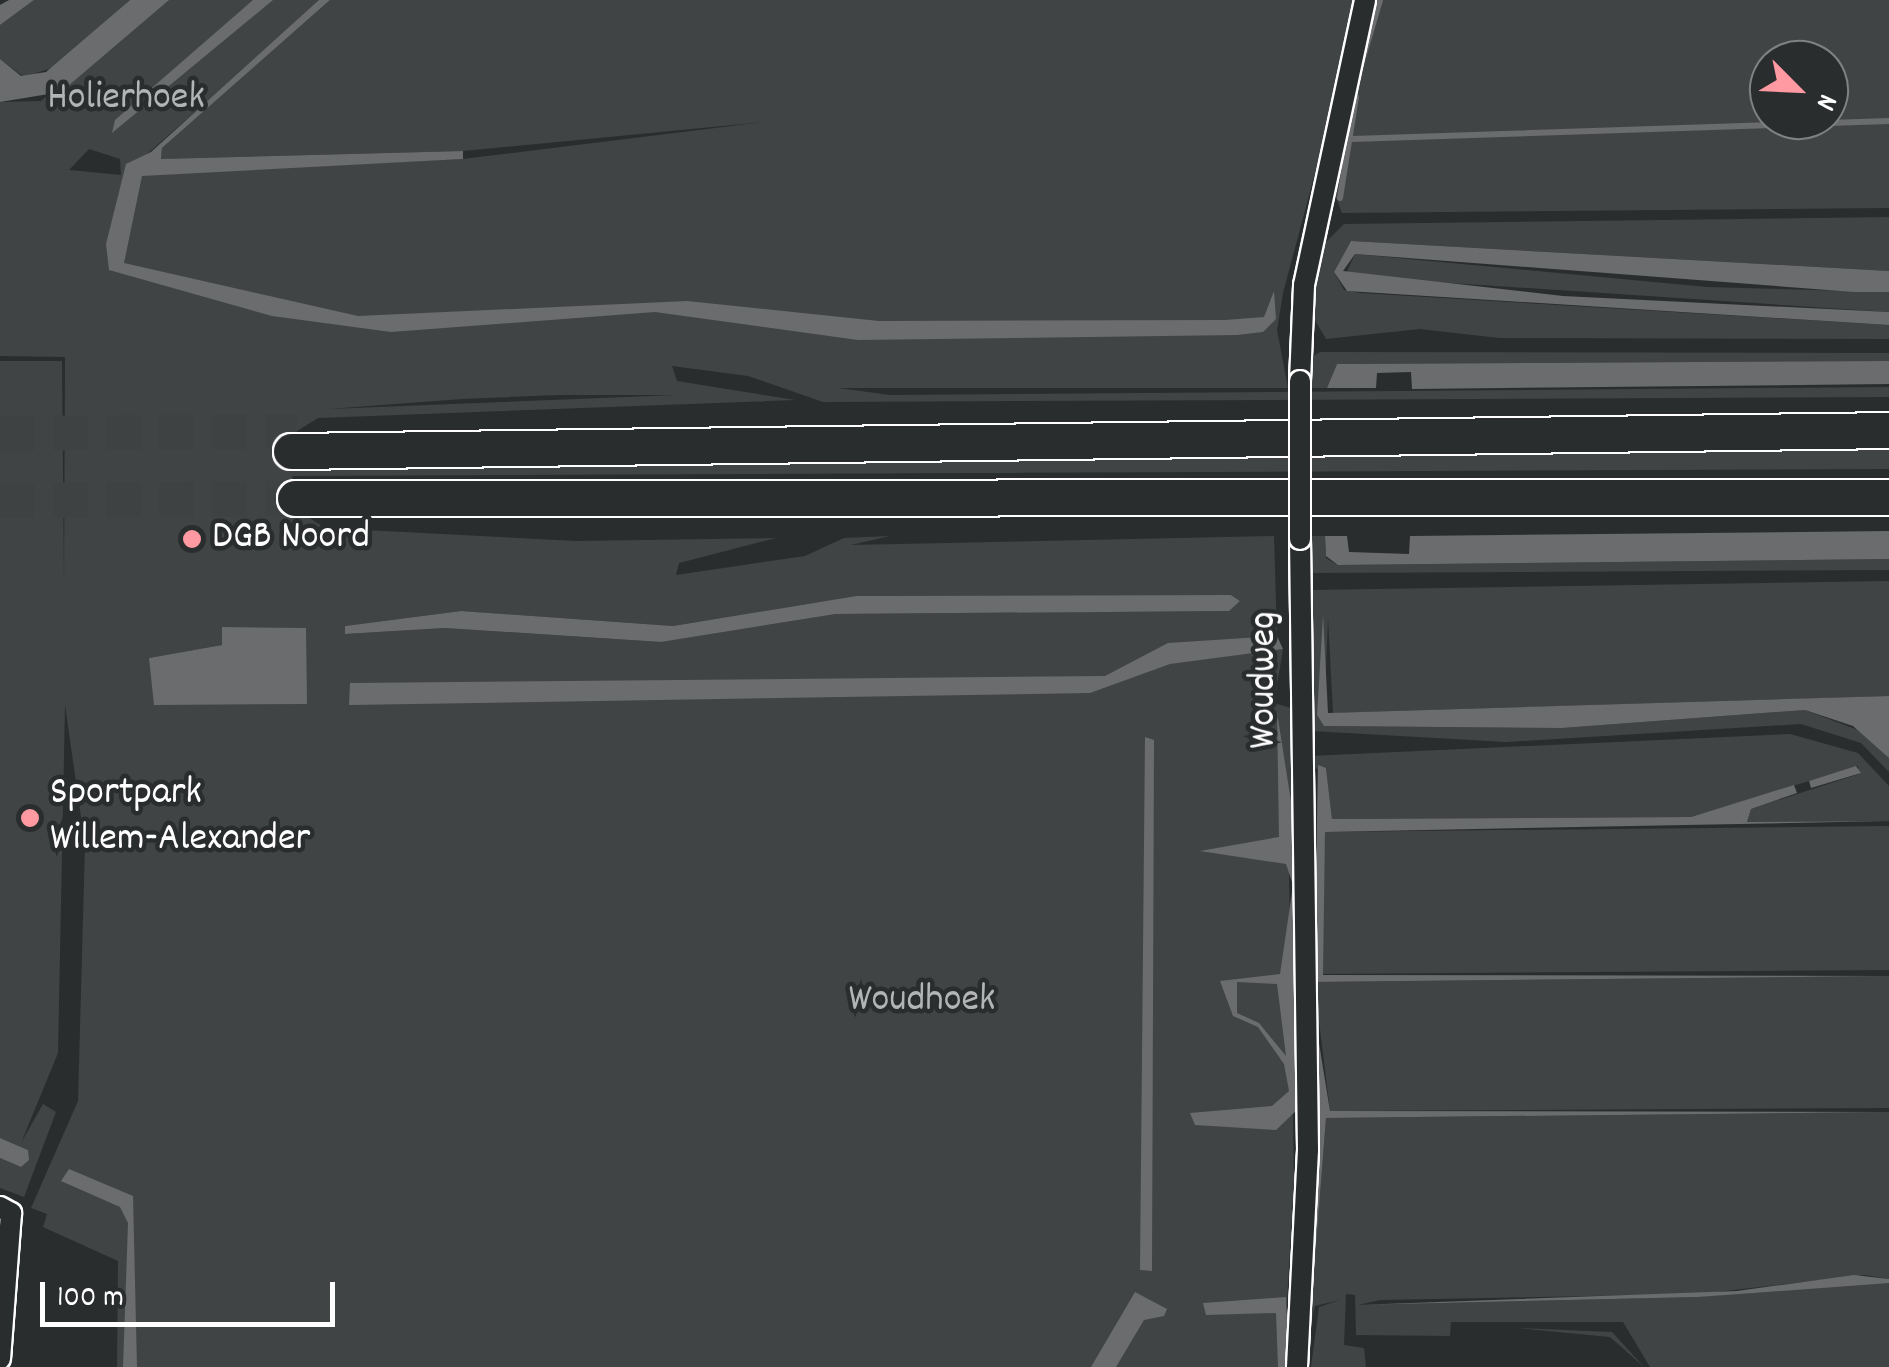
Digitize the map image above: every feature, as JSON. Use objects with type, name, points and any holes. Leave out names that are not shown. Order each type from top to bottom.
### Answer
[{"type":"highway","points":[[294,442],[1632,428],[1889,430]]},
{"type":"highway","points":[[295,498],[1889,496]]},
{"type":"street","name":"Woudweg","points":[[1297,1367],[1308,1150],[1300,539],[1304,285],[1366,0]]},
{"type":"street","points":[[0,1360],[12,1212]]},
{"type":"green space","points":[[34,0],[130,0],[52,68],[24,77],[0,59],[0,25]]},
{"type":"green space","points":[[153,0],[323,0],[123,175],[463,159],[765,122],[463,151],[161,159],[162,148],[330,0],[1361,0],[1283,293],[1277,330],[1288,388],[838,388],[890,395],[1889,387],[1889,397],[823,402],[748,376],[672,366],[677,381],[795,400],[318,418],[297,431],[292,442],[358,467],[1889,444],[1889,469],[292,476],[305,515],[325,528],[575,541],[776,538],[679,563],[676,575],[805,556],[844,538],[890,536],[851,545],[1274,536],[1277,636],[1267,636],[1268,650],[1283,649],[1274,703],[1294,709],[1302,849],[1289,873],[1294,1183],[1283,1367],[117,1367],[118,1261],[43,1227],[47,1214],[31,1208],[78,1101],[85,845],[65,705],[58,1053],[21,1143],[43,1104],[56,1112],[24,1197],[0,1188],[0,1158],[21,1167],[28,1150],[0,1138],[0,361],[62,361],[64,585],[65,357],[0,356],[0,102],[41,101]],"holes":[[[89,149],[120,159],[121,175],[69,170]],[[557,395],[676,395],[328,409]],[[1231,595],[1240,601],[1228,611],[836,614],[660,642],[445,628],[346,634],[345,626],[461,611],[673,626],[856,596]],[[222,628],[306,663],[149,658],[222,645]]]},
{"type":"green space","points":[[1373,0],[1889,0],[1889,208],[1342,213],[1334,192]]},
{"type":"green space","points":[[1889,217],[1889,271],[1351,241],[1334,272],[1344,290],[1360,293],[1889,325],[1889,339],[1499,338],[1420,329],[1326,339],[1310,312],[1323,245],[1344,224]]},
{"type":"green space","points":[[1355,254],[1707,287],[1889,292],[1889,312],[1345,276]]},
{"type":"green space","points":[[1320,352],[1889,353],[1889,361],[1337,364],[1327,388],[1311,388],[1310,358]]},
{"type":"green space","points":[[1311,536],[1325,536],[1326,558],[1338,565],[1889,559],[1889,570],[1311,573]]},
{"type":"green space","points":[[1889,581],[1889,696],[1333,713],[1328,618],[1324,726],[1562,728],[1805,710],[1866,733],[1889,758],[1889,772],[1861,743],[1801,724],[1506,742],[1312,731],[1311,590]]},
{"type":"green space","points":[[1790,734],[1858,753],[1889,786],[1889,821],[1747,822],[1751,809],[1859,774],[1858,766],[1691,817],[1332,819],[1326,768],[1314,769],[1317,982],[1889,976],[1889,1108],[1330,1111],[1318,1013],[1314,1270],[1326,1118],[1889,1112],[1889,1279],[1865,1275],[1698,1294],[1380,1300],[1358,1305],[1698,1297],[1865,1278],[1889,1283],[1889,1367],[1650,1367],[1623,1322],[1451,1322],[1450,1336],[1356,1335],[1355,1295],[1346,1294],[1344,1345],[1364,1348],[1366,1367],[1311,1367],[1319,1307],[1340,1300],[1315,1306],[1301,1367],[1310,756]]},
{"type":"green space","points":[[1889,826],[1889,970],[1319,974],[1325,832]]},
{"type":"green space","points":[[1516,1328],[1612,1332],[1644,1367],[1610,1337]]},
{"type":"shaded area","points":[[9,0],[34,0],[0,25],[0,5]]},
{"type":"shaded area","points":[[130,0],[169,0],[61,92],[0,102],[0,59],[21,76],[46,72]]},
{"type":"shaded area","points":[[253,0],[273,0],[112,133],[115,120]]},
{"type":"shaded area","points":[[319,0],[330,0],[162,148],[161,159],[463,151],[463,159],[142,176],[124,263],[358,316],[687,301],[879,321],[1225,320],[1264,317],[1274,291],[1276,319],[1263,332],[1237,335],[858,340],[655,312],[391,332],[272,316],[109,270],[106,244],[126,164],[151,152]]},
{"type":"shaded area","points":[[1351,241],[1889,271],[1889,292],[1854,292],[1355,254],[1343,271],[1563,296],[1889,312],[1889,325],[1347,291],[1334,272]]},
{"type":"shaded area","points":[[1889,361],[1889,384],[1412,389],[1411,372],[1377,373],[1376,388],[1327,388],[1337,364]]},
{"type":"shaded area","points":[[1889,531],[1889,559],[1338,565],[1326,556],[1325,536],[1347,536],[1349,552],[1409,554],[1410,536]]},
{"type":"shaded area","points":[[1231,595],[1240,601],[1229,611],[836,614],[661,642],[445,628],[345,634],[345,626],[461,611],[673,626],[856,596]]},
{"type":"shaded area","points":[[1323,615],[1328,713],[1889,696],[1889,758],[1853,726],[1805,710],[1562,728],[1324,726],[1317,715]]},
{"type":"shaded area","points":[[222,627],[306,628],[307,704],[154,705],[149,658],[222,645]]},
{"type":"shaded area","points":[[1277,636],[1283,649],[1170,664],[1090,693],[349,705],[350,683],[1105,676],[1168,643]]},
{"type":"shaded area","points":[[1277,712],[1295,827],[1299,1108],[1276,1130],[1195,1125],[1190,1113],[1272,1106],[1289,1091],[1284,1064],[1258,1027],[1233,1016],[1220,981],[1280,974],[1293,885],[1286,864],[1200,851],[1279,837]],"holes":[[[1237,982],[1277,984],[1286,1056],[1259,1023],[1237,1013]]]},
{"type":"shaded area","points":[[1145,737],[1154,740],[1152,1271],[1140,1270]]},
{"type":"shaded area","points":[[1318,765],[1326,768],[1332,819],[1691,817],[1794,785],[1797,793],[1751,809],[1747,822],[1889,821],[1325,832],[1323,975],[1889,976],[1314,982]]},
{"type":"shaded area","points":[[1856,766],[1861,773],[1811,788],[1809,781]]},
{"type":"shaded area","points":[[1314,1012],[1330,1111],[1889,1112],[1326,1118],[1314,1271]]},
{"type":"shaded area","points":[[0,1138],[28,1150],[29,1160],[21,1167],[0,1158]]},
{"type":"shaded area","points":[[69,1169],[133,1196],[137,1367],[123,1367],[128,1223],[120,1207],[61,1181]]},
{"type":"shaded area","points":[[1854,1275],[1889,1279],[1889,1283],[1698,1297],[1357,1305],[1737,1291]]},
{"type":"shaded area","points":[[1135,1292],[1167,1309],[1164,1316],[1144,1320],[1116,1367],[1091,1367]]},
{"type":"shaded area","points":[[1286,1297],[1289,1367],[1278,1367],[1276,1313],[1206,1315],[1203,1303]]},
{"type":"waterway","points":[[1360,68],[1380,0]]},
{"type":"waterway","points":[[1340,198],[1356,97]]},
{"type":"waterway","points":[[1352,139],[1889,121]]},
{"type":"tunnel","points":[[0,433],[297,431]]},
{"type":"tunnel","points":[[0,500],[295,498]]},
{"type":"place","name":"DGB Noord","points":[[192,539]]},
{"type":"place","name":"Sportpark Willem-Alexander","points":[[30,818]]},
{"type":"park label","name":"Holierhoek","points":[[126,100]]},
{"type":"park label","name":"Woudhoek","points":[[922,1002]]}]
